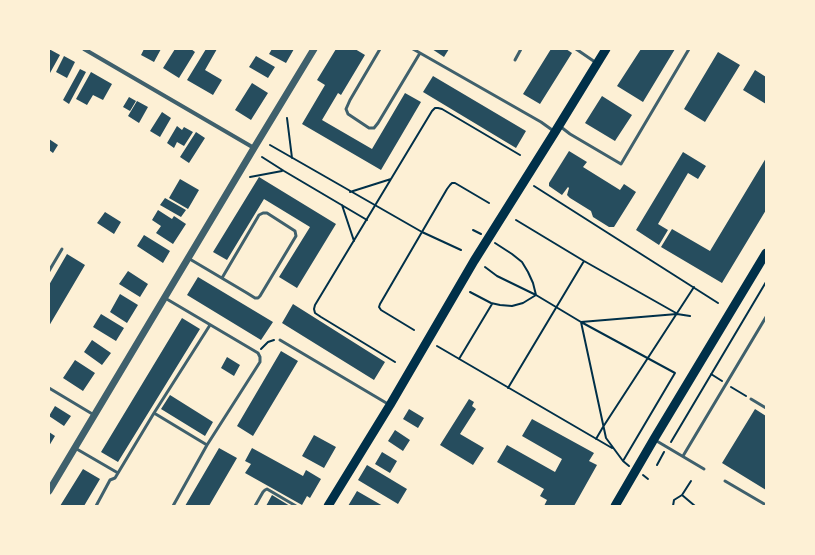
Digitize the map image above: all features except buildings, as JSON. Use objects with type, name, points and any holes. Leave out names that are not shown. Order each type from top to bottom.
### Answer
[{"type":"main road","points":[[328,506],[390,405],[488,239],[606,49]]},
{"type":"main road","points":[[615,506],[766,253]]},
{"type":"street","points":[[84,49],[254,148]]},
{"type":"street","points":[[49,491],[314,49]]},
{"type":"lane","points":[[380,49],[346,109],[348,114],[369,128],[374,128],[378,123],[420,53]]},
{"type":"lane","points":[[413,49],[541,122],[570,134],[621,164],[689,49]]},
{"type":"lane","points":[[515,60],[521,49]]},
{"type":"lane","points":[[576,49],[597,64]]},
{"type":"lane","points":[[188,258],[255,298],[258,298],[296,236],[295,231],[267,213],[263,213],[260,215],[222,278]]},
{"type":"lane","points":[[49,271],[62,249]]},
{"type":"lane","points":[[165,298],[258,353],[260,357],[260,362],[207,445],[173,506]]},
{"type":"lane","points":[[683,456],[766,317]]},
{"type":"lane","points":[[96,506],[110,480],[115,478],[210,325]]},
{"type":"lane","points":[[280,340],[390,405]]},
{"type":"lane","points":[[49,388],[94,415]]},
{"type":"lane","points":[[751,399],[766,408]]},
{"type":"lane","points":[[154,413],[207,445]]},
{"type":"lane","points":[[654,439],[704,469]]},
{"type":"lane","points":[[75,448],[118,473]]},
{"type":"lane","points":[[725,481],[766,505]]},
{"type":"lane","points":[[255,506],[263,492],[267,489],[296,506]]},
{"type":"path","points":[[395,362],[315,313],[314,309],[432,111],[435,108],[442,109],[520,155]]},
{"type":"path","points":[[287,118],[292,158]]},
{"type":"path","points":[[270,145],[422,232],[461,250]]},
{"type":"path","points":[[262,157],[367,220]]},
{"type":"path","points":[[250,177],[284,170]]},
{"type":"path","points":[[350,192],[391,179]]},
{"type":"path","points":[[414,330],[380,310],[379,307],[422,232],[452,183],[460,184],[489,203]]},
{"type":"path","points":[[534,186],[718,303]]},
{"type":"path","points":[[341,204],[354,241]]},
{"type":"path","points":[[516,220],[677,314]]},
{"type":"path","points":[[473,230],[512,254],[522,262],[533,283],[536,295]]},
{"type":"path","points":[[508,388],[584,261]]},
{"type":"path","points":[[485,267],[497,276],[536,295],[556,308],[675,373],[623,461]]},
{"type":"path","points":[[657,465],[766,282]]},
{"type":"path","points":[[596,439],[694,288]]},
{"type":"path","points":[[470,292],[492,304],[500,306],[512,306],[523,303],[536,295]]},
{"type":"path","points":[[459,359],[492,304]]},
{"type":"path","points":[[582,322],[677,314],[690,316]]},
{"type":"path","points":[[582,322],[606,438],[623,461],[648,479]]},
{"type":"path","points":[[258,353],[268,342],[275,339],[280,340]]},
{"type":"path","points":[[437,346],[613,449]]},
{"type":"path","points":[[673,506],[674,500],[682,495],[691,481]]},
{"type":"path","points":[[682,495],[695,506]]}]
